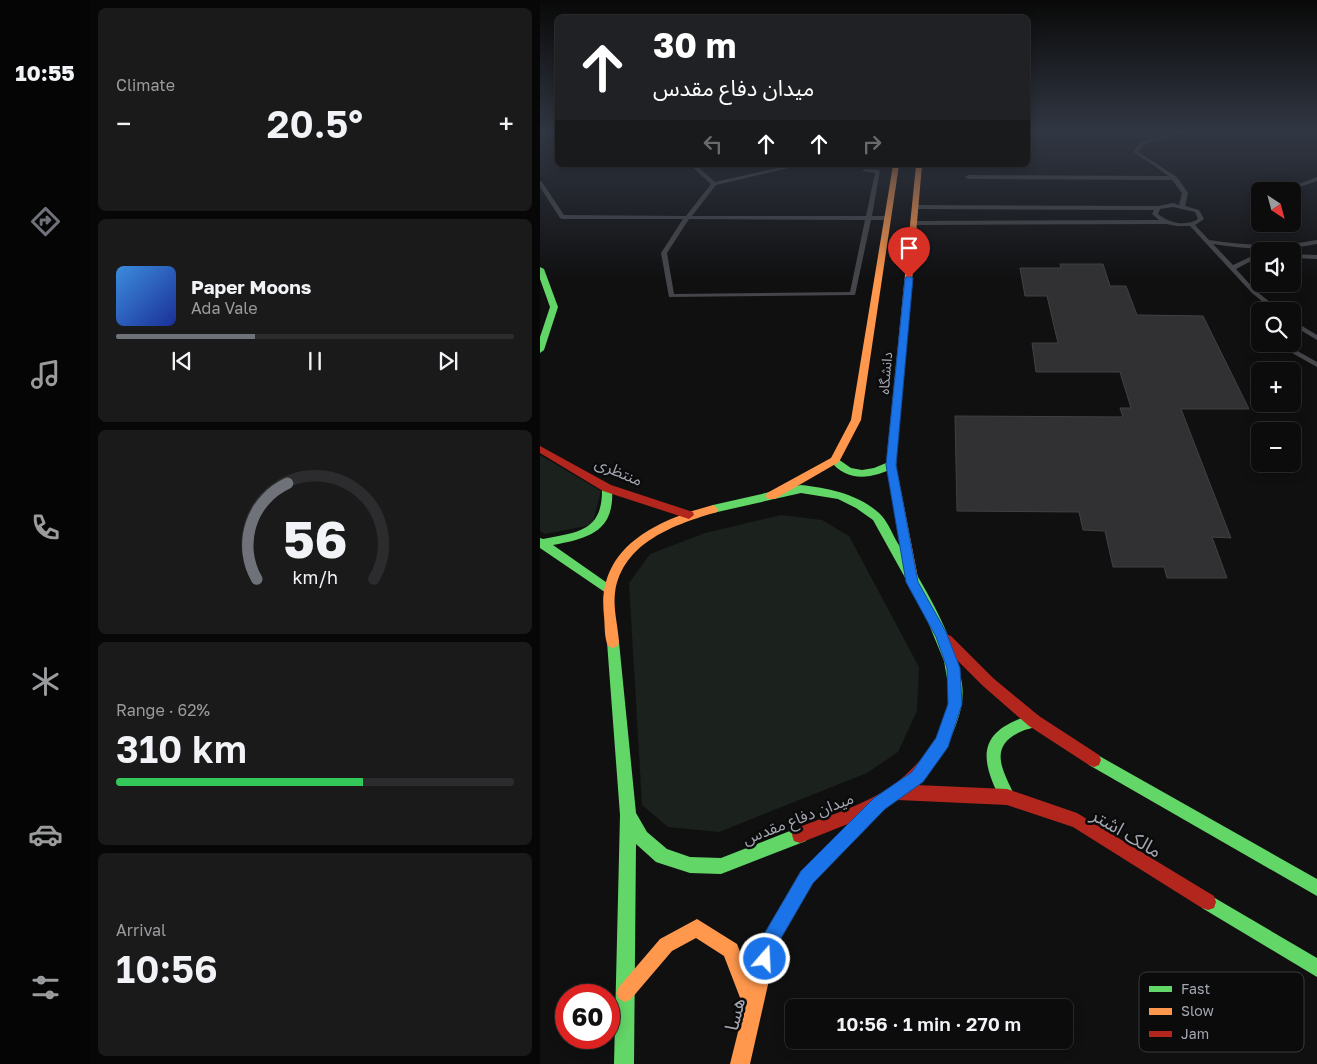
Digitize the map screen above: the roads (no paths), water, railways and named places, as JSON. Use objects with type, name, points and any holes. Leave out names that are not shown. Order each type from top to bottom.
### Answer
[{"type":"main road","name":"دانشگاه","points":[[835,460],[856,420],[894,181]]},
{"type":"main road","name":"دانشگاه","points":[[912,582],[891,465],[919,181]]},
{"type":"main road","points":[[540,269],[554,307],[540,350]]},
{"type":"main road","name":"منتظری","points":[[540,449],[607,488],[689,515]]},
{"type":"main road","points":[[771,496],[835,460],[845,471],[854,474],[875,474],[891,465]]},
{"type":"main road","points":[[541,543],[596,529],[607,514],[611,499],[607,488]]},
{"type":"main road","name":"میدان دفاع مقدس","points":[[801,489],[824,490],[844,495],[863,504],[877,517],[942,636],[954,668],[955,704],[942,742],[917,777],[880,804],[721,866],[690,865],[662,856],[641,838],[628,814],[608,590],[613,574],[624,556],[640,540],[659,526],[689,515],[771,496],[801,489]]},
{"type":"main road","points":[[541,543],[608,590]]},
{"type":"main road","points":[[942,636],[988,682],[1034,721],[1105,767],[1317,888]]},
{"type":"main road","points":[[1007,797],[997,783],[991,768],[992,753],[997,739],[1007,729],[1020,723],[1034,721]]},
{"type":"main road","name":"مالک اشتر","points":[[897,792],[1007,797],[1077,821],[1317,968]]},
{"type":"main road","name":"هسا","points":[[740,1064],[769,942],[807,877],[880,804]]},
{"type":"main road","points":[[624,1064],[628,814]]},
{"type":"main road","points":[[625,993],[666,945],[698,928],[731,950],[753,1008]]},
{"type":"lane","points":[[710,181],[714,184]]},
{"type":"lane","points":[[729,181],[714,184],[687,218],[664,253],[670,296],[853,294],[876,181]]},
{"type":"lane","points":[[1177,181],[1185,193],[1182,206]]},
{"type":"lane","points":[[540,183],[562,217],[888,218]]},
{"type":"lane","points":[[914,223],[1165,222],[1192,224],[1198,222],[1201,215],[1182,206],[1158,208],[916,207]]},
{"type":"lane","points":[[1158,208],[1155,214],[1165,222]]},
{"type":"lane","points":[[1192,224],[1254,292],[1267,302]]},
{"type":"lane","points":[[1209,242],[1254,249],[1292,248],[1317,242]]},
{"type":"lane","points":[[1301,256],[1317,257]]},
{"type":"lane","points":[[1232,268],[1251,258]]},
{"type":"lane","points":[[1301,328],[1317,338]]},
{"type":"lane","points":[[1293,352],[1317,366]]}]
